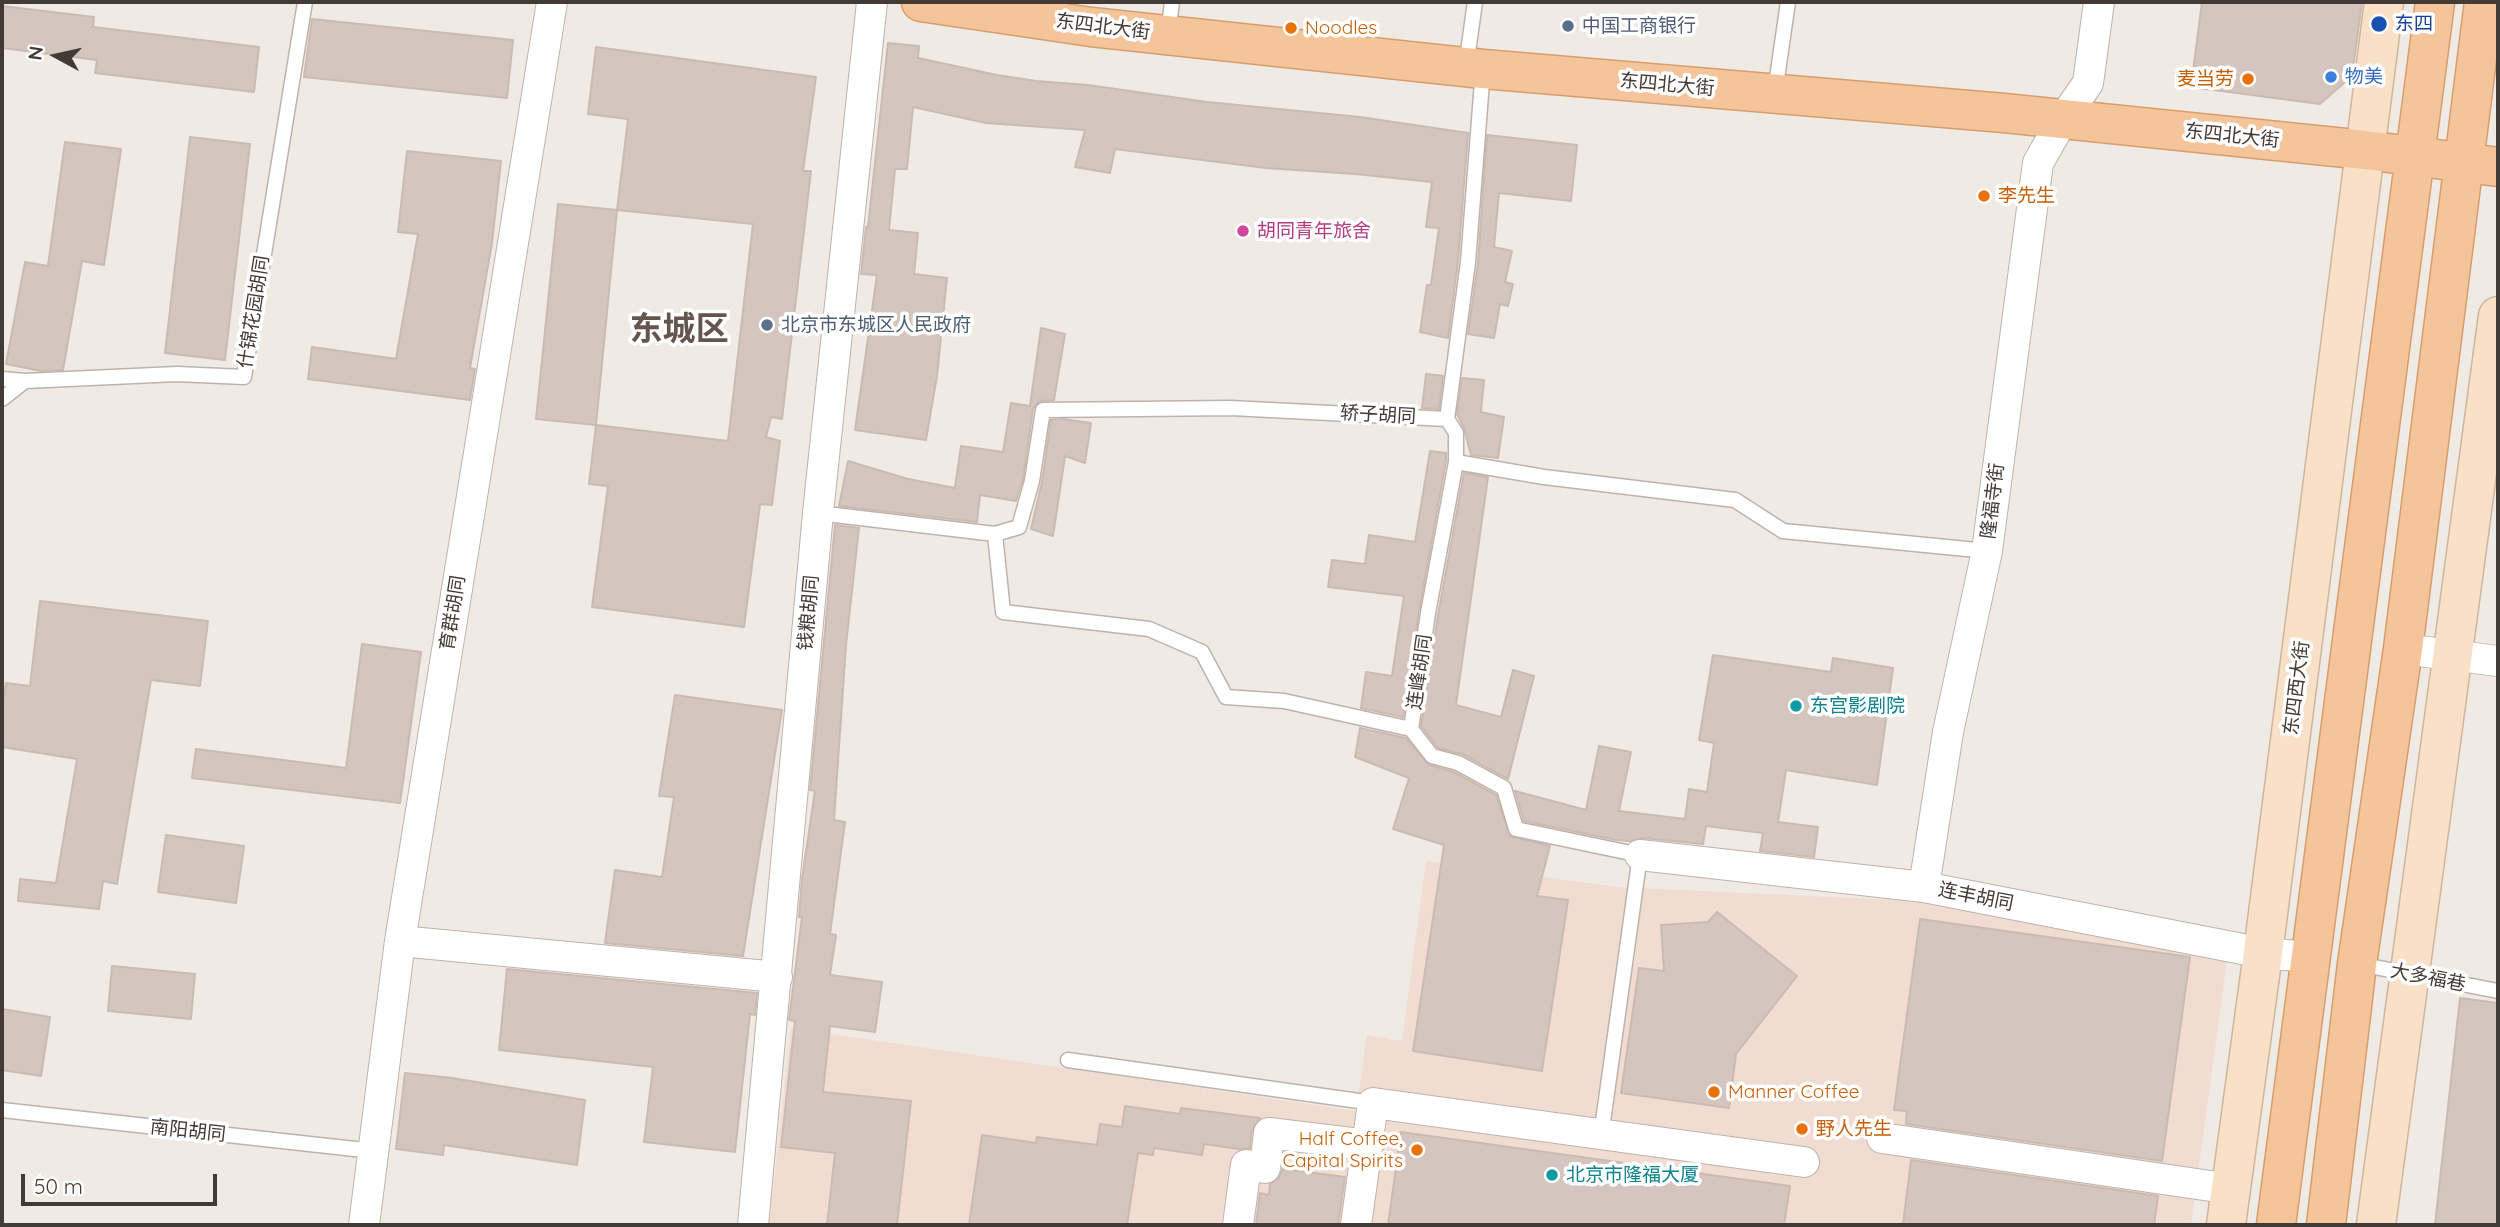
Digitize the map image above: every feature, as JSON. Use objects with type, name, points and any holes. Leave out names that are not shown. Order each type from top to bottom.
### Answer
[{"type":"main road","name":"东四北大街","points":[[921,2],[1091,27],[1170,18],[1475,68],[2063,119],[2482,164]]},
{"type":"main road","points":[[2276,1225],[2435,2]]},
{"type":"main road","points":[[2326,1225],[2357,964],[2403,649],[2482,164],[2484,2]]},
{"type":"street","name":"育群胡同","points":[[364,1225],[400,940],[552,2]]},
{"type":"street","name":"钱粮胡同","points":[[753,1225],[818,513],[872,2]]},
{"type":"street","name":"隆福寺街","points":[[1924,887],[1948,732],[1987,551],[2038,163],[2063,119],[2088,83],[2099,2]]},
{"type":"street","name":"东四西大街","points":[[2229,1207],[2384,2]]},
{"type":"street","points":[[2376,1225],[2498,316]]},
{"type":"street","points":[[2403,649],[2498,661]]},
{"type":"street","name":"连丰胡同","points":[[1640,855],[1924,887],[2263,953],[2309,957]]},
{"type":"street","points":[[400,940],[776,977]]},
{"type":"street","points":[[1356,1225],[1373,1103],[1804,1162]]},
{"type":"street","points":[[1238,1225],[1246,1165],[1265,1168],[1269,1133],[1367,1145]]},
{"type":"street","points":[[1882,1138],[2229,1207]]},
{"type":"lane","name":"什锦花园胡同","points":[[25,381],[177,374],[244,377],[305,2]]},
{"type":"lane","points":[[1475,2],[1468,262],[1447,419],[1456,433],[1456,462],[1544,477],[1735,500],[1783,531],[1987,551]]},
{"type":"lane","points":[[1775,94],[1788,2]]},
{"type":"lane","points":[[2,379],[25,381]]},
{"type":"lane","points":[[2,399],[25,381]]},
{"type":"lane","name":"轿子胡同","points":[[995,534],[1018,527],[1032,481],[1043,410],[1231,408],[1447,419]]},
{"type":"lane","name":"连峰胡同","points":[[1456,462],[1428,613],[1412,729],[1432,755],[1458,763],[1504,788],[1516,829],[1640,855]]},
{"type":"lane","points":[[818,513],[995,534],[1003,612],[1149,629],[1202,652],[1226,696],[1284,701],[1412,729]]},
{"type":"lane","points":[[1601,1136],[1640,855]]},
{"type":"lane","name":"大多福巷","points":[[2357,964],[2498,991]]},
{"type":"lane","points":[[1068,1060],[1373,1103]]},
{"type":"lane","name":"南阳胡同","points":[[2,1110],[373,1151]]},
{"type":"shaded area","points":[[1426,861],[1617,887],[1916,901],[2228,954],[2191,1225],[769,1225],[791,1028],[1356,1111],[1367,1035],[1402,1041]]},
{"type":"building","points":[[2202,2],[2362,2],[2352,76],[2320,104],[2191,87]]},
{"type":"building","points":[[2,6],[94,17],[93,27],[259,47],[254,92],[95,73],[97,60],[2,48]]},
{"type":"building","points":[[312,19],[513,40],[507,98],[304,77]]},
{"type":"building","points":[[888,43],[919,46],[918,58],[997,75],[1207,102],[1360,117],[1468,133],[1458,261],[1448,338],[1420,332],[1427,285],[1431,285],[1439,228],[1426,227],[1432,182],[1266,168],[1115,149],[1110,173],[1075,167],[1085,130],[986,123],[913,107],[907,169],[895,169],[889,230],[918,233],[914,274],[947,278],[937,376],[926,440],[855,430],[877,275],[861,274]]},
{"type":"building","points":[[596,47],[816,77],[803,171],[811,171],[782,419],[771,417],[766,437],[780,441],[772,505],[760,504],[744,627],[592,607],[608,486],[589,484],[596,425],[728,441],[753,224],[617,210],[628,119],[588,114]]},
{"type":"building","points":[[1487,135],[1577,145],[1571,201],[1499,193],[1494,247],[1512,251],[1505,282],[1513,284],[1508,306],[1500,304],[1494,338],[1468,334],[1478,263]]},
{"type":"building","points":[[190,137],[250,144],[225,360],[165,353]]},
{"type":"building","points":[[65,142],[121,149],[104,265],[82,261],[63,370],[41,371],[6,364],[25,262],[48,266]]},
{"type":"building","points":[[407,151],[501,161],[492,243],[470,368],[475,369],[470,400],[308,379],[312,347],[396,359],[418,234],[398,232]]},
{"type":"building","points":[[558,204],[617,210],[596,425],[536,419]]},
{"type":"building","points":[[1041,328],[1065,334],[1054,400],[1039,401],[1033,409],[1023,479],[1016,501],[980,495],[977,522],[839,506],[848,461],[908,479],[955,488],[961,446],[1003,452],[1011,403],[1030,406]]},
{"type":"building","points":[[1426,374],[1443,376],[1439,409],[1422,408]]},
{"type":"building","points":[[1462,378],[1484,380],[1481,412],[1504,417],[1498,458],[1471,455],[1464,428],[1457,414]]},
{"type":"building","points":[[1051,420],[1091,423],[1085,463],[1065,456],[1053,536],[1031,529],[1042,482]]},
{"type":"building","points":[[1430,451],[1446,453],[1446,461],[1403,717],[1361,708],[1366,672],[1392,676],[1404,596],[1328,587],[1332,560],[1365,564],[1369,535],[1415,542]]},
{"type":"building","points":[[1464,473],[1488,477],[1456,705],[1501,717],[1513,670],[1534,676],[1508,779],[1462,754],[1438,748],[1421,726]]},
{"type":"building","points":[[835,525],[859,528],[846,645],[834,820],[845,822],[830,934],[836,935],[830,975],[882,982],[875,1032],[830,1026],[823,1092],[911,1101],[897,1225],[827,1225],[835,1153],[781,1147],[795,1021],[789,1020],[802,917],[799,917],[802,879],[815,791],[810,790]]},
{"type":"building","points":[[40,601],[208,621],[200,686],[151,680],[117,884],[103,881],[99,909],[18,901],[20,879],[56,883],[77,759],[2,747],[2,711],[6,683],[30,686]]},
{"type":"building","points":[[362,644],[421,652],[400,803],[192,778],[196,749],[346,768]]},
{"type":"building","points":[[1713,655],[1831,672],[1833,658],[1893,668],[1877,785],[1786,770],[1778,822],[1818,827],[1814,857],[1760,851],[1763,833],[1706,826],[1703,844],[1642,838],[1630,841],[1524,821],[1515,791],[1586,810],[1599,746],[1631,752],[1619,811],[1685,819],[1689,789],[1707,792],[1714,743],[1699,740]]},
{"type":"building","points":[[675,695],[782,710],[743,956],[605,943],[615,870],[662,877],[674,797],[659,796]]},
{"type":"building","points":[[1360,728],[1406,738],[1429,765],[1454,772],[1496,795],[1510,836],[1550,846],[1537,896],[1568,900],[1542,1071],[1413,1051],[1444,845],[1393,829],[1409,778],[1355,757]]},
{"type":"building","points":[[166,835],[244,846],[236,903],[158,892]]},
{"type":"building","points":[[1717,912],[1797,976],[1736,1054],[1729,1108],[1621,1093],[1639,968],[1664,971],[1661,925],[1708,922]]},
{"type":"building","points":[[1920,919],[2190,957],[2162,1161],[1906,1124],[1907,1111],[1894,1110]]},
{"type":"building","points":[[112,966],[195,974],[191,1019],[108,1011]]},
{"type":"building","points":[[507,969],[757,993],[755,1015],[750,1014],[735,1152],[644,1142],[653,1067],[499,1050]]},
{"type":"building","points":[[2460,998],[2498,1003],[2498,1225],[2435,1225]]},
{"type":"building","points":[[2,1009],[50,1017],[41,1076],[2,1070]]},
{"type":"building","points":[[405,1073],[585,1100],[577,1165],[444,1145],[443,1155],[396,1149]]},
{"type":"building","points":[[1125,1106],[1180,1114],[1181,1108],[1260,1118],[1252,1130],[1250,1148],[1204,1144],[1202,1155],[1154,1148],[1153,1155],[1138,1153],[1127,1225],[969,1225],[982,1135],[1036,1143],[1037,1137],[1097,1145],[1100,1124],[1122,1127]]},
{"type":"building","name":"北京市隆福大厦","points":[[1401,1132],[1790,1186],[1784,1225],[1388,1225]]},
{"type":"building","points":[[1911,1160],[2158,1196],[2154,1225],[1903,1225]]},
{"type":"building","points":[[1283,1169],[1345,1177],[1338,1225],[1256,1225],[1260,1193],[1269,1195],[1270,1184],[1278,1179]]},
{"type":"place","name":"东四","points":[[2379,24]]},
{"type":"place","name":"中国工商银行","points":[[1568,26]]},
{"type":"place","name":"Noodles","points":[[1291,28]]},
{"type":"place","name":"物美","points":[[2331,77]]},
{"type":"place","name":"麦当劳","points":[[2248,79]]},
{"type":"place","name":"李先生","points":[[1984,196]]},
{"type":"place","name":"胡同青年旅舍","points":[[1243,231]]},
{"type":"place","name":"北京市东城区人民政府","points":[[767,325]]},
{"type":"place","name":"东宫影剧院","points":[[1796,706]]},
{"type":"place","name":"Manner Coffee","points":[[1714,1092]]},
{"type":"place","name":"野人先生","points":[[1802,1129]]},
{"type":"place","name":"Half Coffee, Capital Spirits","points":[[1417,1150]]},
{"type":"place","name":"北京市隆福大厦","points":[[1552,1175]]},
{"type":"district","name":"东城区","points":[[679,330]]}]
